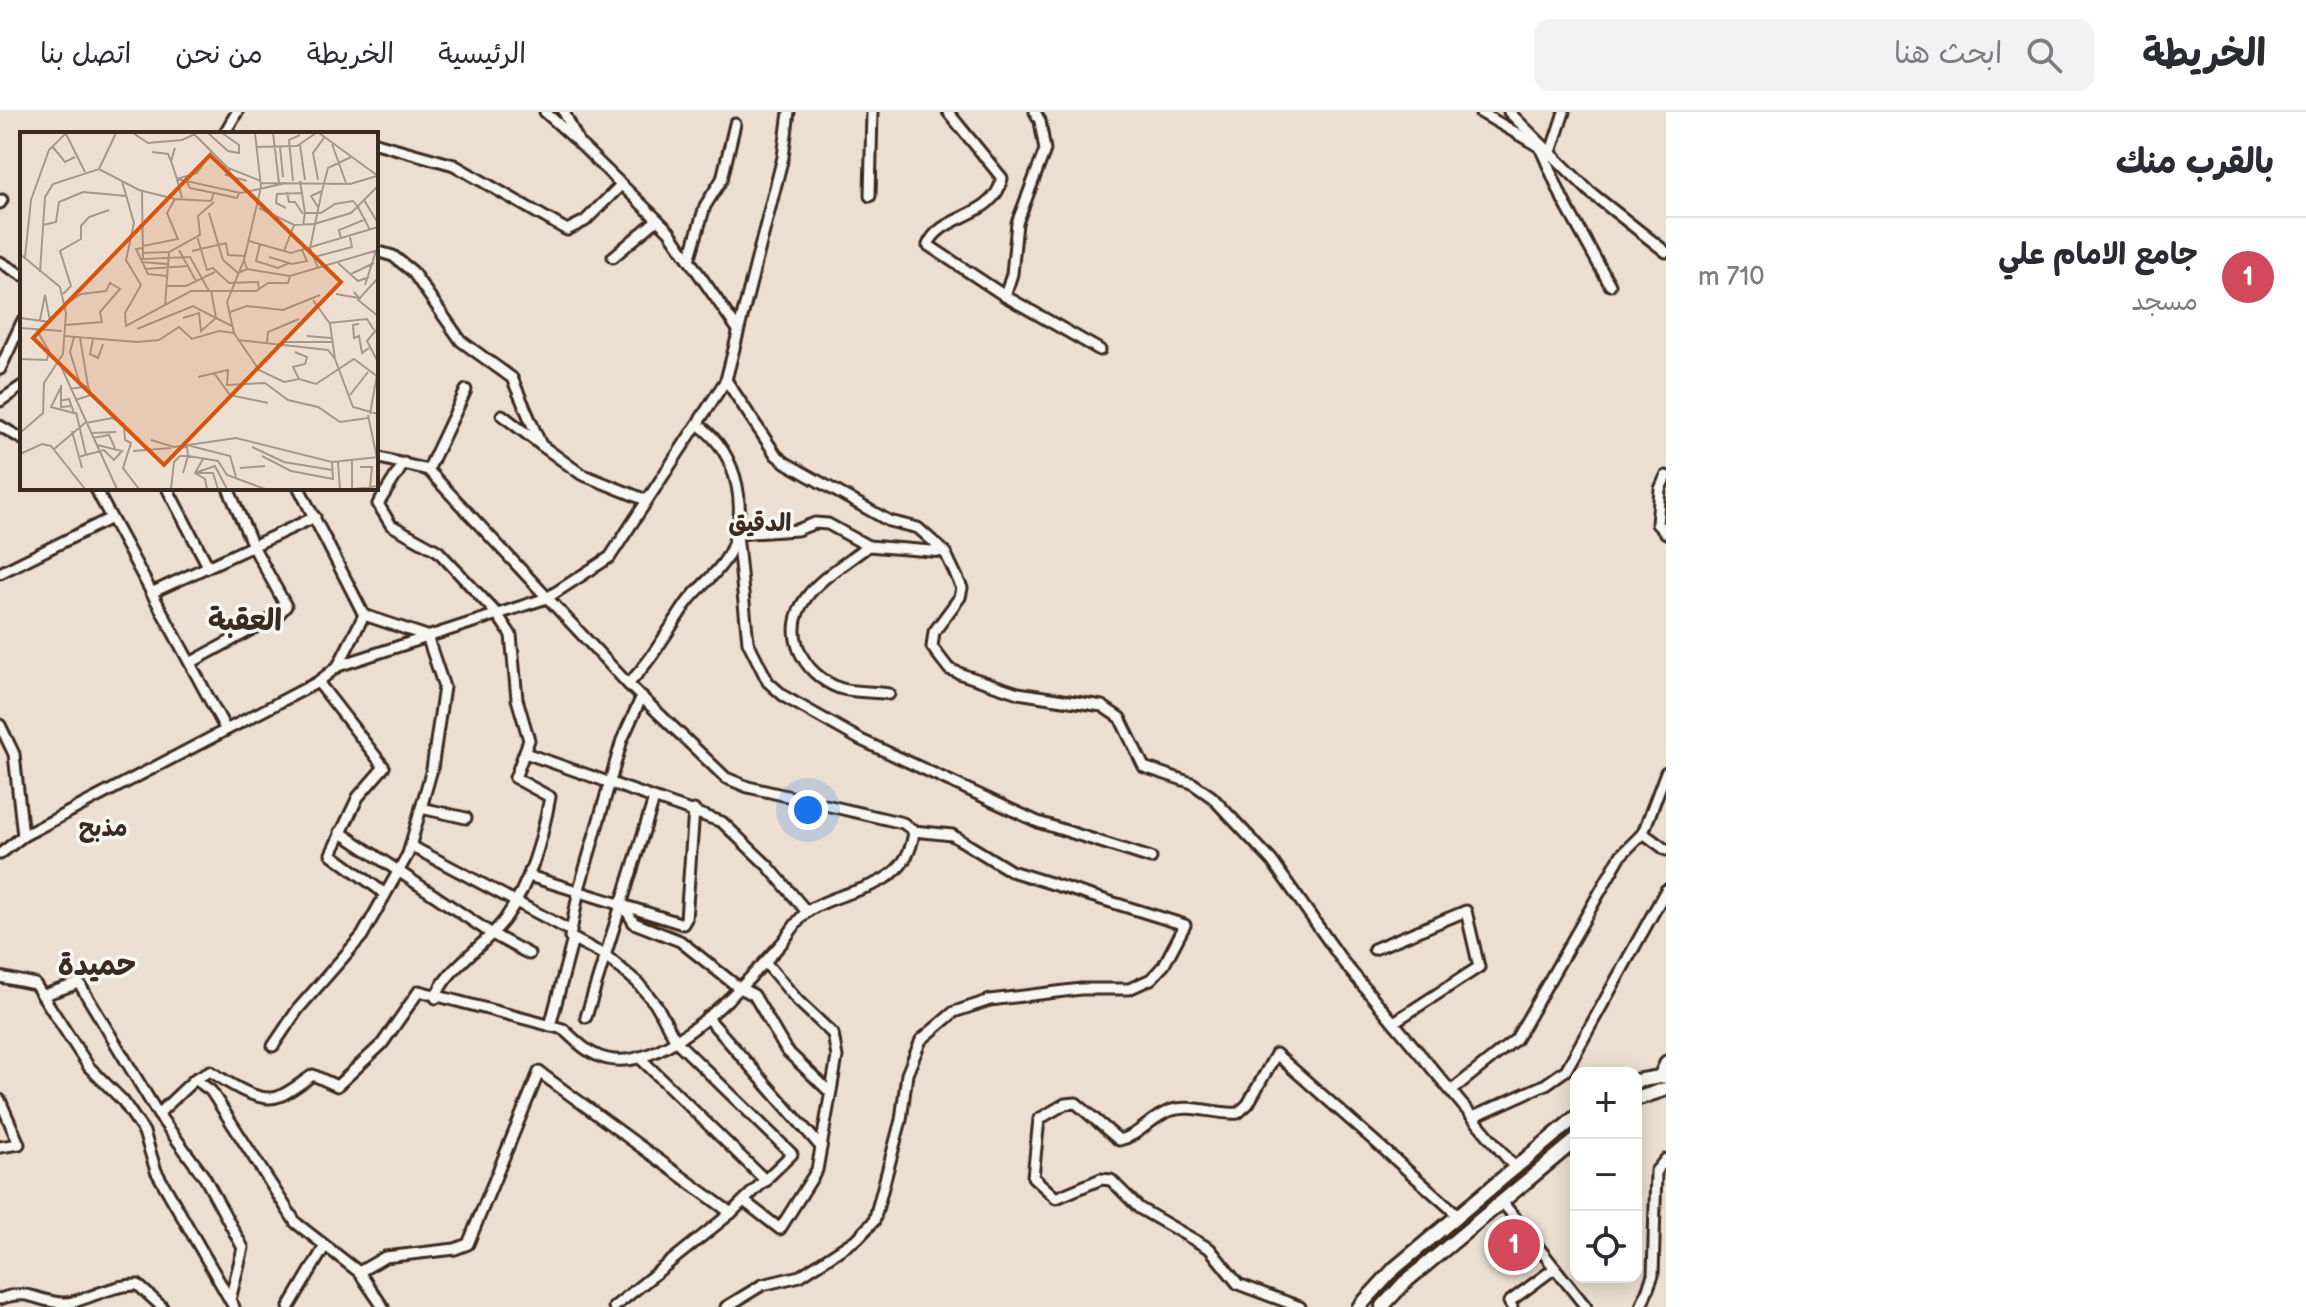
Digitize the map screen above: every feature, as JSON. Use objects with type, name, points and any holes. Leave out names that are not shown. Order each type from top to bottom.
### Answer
[{"type":"main road","points":[[1642,1080],[1663,1076]]},
{"type":"main road","points":[[1642,1097],[1666,1089]]},
{"type":"main road","points":[[1359,1307],[1395,1268],[1570,1122]]},
{"type":"main road","points":[[1382,1307],[1404,1283],[1570,1145]]},
{"type":"main road","points":[[1492,1189],[1503,1203]]},
{"type":"street","points":[[225,132],[237,112]]},
{"type":"street","points":[[545,112],[657,220],[690,257],[738,330]]},
{"type":"street","points":[[564,112],[579,143]]},
{"type":"street","points":[[0,854],[23,836],[318,682],[338,666],[547,598],[610,557],[726,380],[783,157],[789,112]]},
{"type":"street","points":[[870,196],[872,112]]},
{"type":"street","points":[[948,112],[1002,178],[999,192],[992,201],[938,233],[928,245],[1005,296],[1100,350]]},
{"type":"street","points":[[1005,296],[1012,274],[1017,223],[1045,150],[1040,121],[1035,112]]},
{"type":"street","points":[[1480,112],[1540,147],[1563,200],[1610,285]]},
{"type":"street","points":[[1509,112],[1590,192],[1666,252]]},
{"type":"street","points":[[1551,152],[1564,112]]},
{"type":"street","points":[[690,257],[705,206],[722,179],[735,124]]},
{"type":"street","points":[[378,144],[454,165],[567,230],[585,221],[620,186]]},
{"type":"street","points":[[613,257],[657,220]]},
{"type":"street","points":[[378,252],[393,256],[412,271],[461,341],[512,378],[541,445]]},
{"type":"street","points":[[0,262],[20,274]]},
{"type":"street","points":[[0,369],[4,350],[20,325]]},
{"type":"street","points":[[726,380],[776,455],[786,463],[889,521],[918,528],[945,552],[962,588],[934,632],[932,647],[949,669],[1018,693],[1102,706],[1120,718],[1144,767],[1192,783],[1212,797],[1272,861],[1344,963],[1475,1116],[1516,1169]]},
{"type":"street","points":[[0,401],[20,387]]},
{"type":"street","points":[[428,470],[466,390]]},
{"type":"street","points":[[502,415],[581,474],[646,500]]},
{"type":"street","points":[[699,425],[715,436],[730,459],[740,514],[737,534],[748,642],[768,682],[785,697],[861,740],[1038,822],[1151,858]]},
{"type":"street","points":[[0,426],[20,438]]},
{"type":"street","points":[[378,457],[428,470],[628,684],[736,783],[903,823],[914,831],[952,835],[1011,871],[1185,925],[1164,965],[1151,979],[1129,989],[1081,989],[990,1000],[954,1012],[932,1030],[921,1040],[907,1074],[901,1120],[874,1221],[858,1238],[800,1276],[762,1285],[726,1307]]},
{"type":"street","points":[[404,463],[378,504],[391,525],[438,551],[497,614],[511,635],[517,699],[529,740],[515,778],[550,797],[529,876],[515,901],[492,934],[439,985],[436,998]]},
{"type":"street","points":[[1666,476],[1660,489],[1657,524],[1666,533]]},
{"type":"street","points":[[96,490],[225,728]]},
{"type":"street","points":[[168,490],[208,566]]},
{"type":"street","points":[[190,663],[283,612],[283,597],[253,546],[229,490]]},
{"type":"street","points":[[300,490],[364,615],[427,636]]},
{"type":"street","points":[[151,593],[315,517]]},
{"type":"street","points":[[0,573],[111,518]]},
{"type":"street","points":[[737,534],[797,530],[815,523],[828,524],[868,546],[945,552]]},
{"type":"street","points":[[628,684],[651,659],[688,601],[714,575],[737,534]]},
{"type":"street","points":[[868,546],[806,596],[797,614],[794,639],[804,662],[841,688],[889,694]]},
{"type":"street","points":[[338,666],[364,615]]},
{"type":"street","points":[[273,1046],[298,1009],[362,936],[411,846],[432,769],[444,687],[427,636]]},
{"type":"street","points":[[318,682],[384,767],[358,797],[331,854],[335,860],[384,893]]},
{"type":"street","points":[[550,1026],[579,889],[622,740],[642,696]]},
{"type":"street","points":[[0,725],[14,754],[23,836]]},
{"type":"street","points":[[525,753],[722,822],[807,912]]},
{"type":"street","points":[[1452,1090],[1516,1039],[1599,889],[1621,855],[1643,833],[1666,772]]},
{"type":"street","points":[[586,1017],[654,799]]},
{"type":"street","points":[[421,808],[466,818]]},
{"type":"street","points":[[529,876],[621,902],[683,924],[686,919],[694,810]]},
{"type":"street","points":[[158,1114],[195,1079],[210,1071],[247,1094],[268,1098],[277,1098],[313,1075],[337,1086],[382,1044],[419,991],[436,998],[563,1029],[577,1044],[605,1059],[639,1057],[676,1041],[707,1017],[765,962],[807,912],[884,881],[899,867],[914,831]]},
{"type":"street","points":[[340,832],[399,868],[492,934],[529,954]]},
{"type":"street","points":[[1643,833],[1666,850]]},
{"type":"street","points":[[411,846],[515,901],[606,956],[637,982],[657,1006],[676,1041],[789,1149],[791,1157],[731,1213],[614,1307]]},
{"type":"street","points":[[1475,1116],[1546,1084],[1566,1070],[1666,890]]},
{"type":"street","points":[[621,902],[634,923],[680,941],[738,987],[754,995],[786,1050],[830,1092]]},
{"type":"street","points":[[1374,949],[1466,911],[1479,967],[1394,1022]]},
{"type":"street","points":[[744,1201],[780,1229],[817,1170],[837,1057],[833,1034],[798,1001],[765,962]]},
{"type":"street","points":[[0,977],[35,984],[89,1067],[123,1101],[144,1132],[156,1171],[232,1303]]},
{"type":"street","points":[[44,995],[79,983],[158,1114],[205,1178],[243,1248],[232,1303]]},
{"type":"street","points":[[707,1017],[821,1147]]},
{"type":"street","points":[[1300,1307],[1238,1284],[1210,1249],[1139,1208],[1111,1180],[1101,1179],[1056,1198],[1033,1177],[1039,1119],[1065,1104],[1076,1103],[1119,1140],[1131,1137],[1166,1112],[1184,1107],[1238,1113],[1248,1104],[1276,1054],[1459,1216]]},
{"type":"street","points":[[639,1057],[766,1181]]},
{"type":"street","points":[[1663,1076],[1666,1061]]},
{"type":"street","points":[[359,1272],[385,1257],[455,1249],[468,1244],[539,1072],[731,1213]]},
{"type":"street","points":[[195,1079],[211,1091],[296,1223],[359,1272],[383,1307]]},
{"type":"street","points":[[0,1100],[19,1144],[0,1147]]},
{"type":"street","points":[[1641,1307],[1653,1275],[1656,1171],[1666,1159]]},
{"type":"street","points":[[1503,1203],[1586,1307]]},
{"type":"street","points":[[289,1307],[325,1246]]},
{"type":"street","points":[[1508,1305],[1555,1268]]},
{"type":"street","points":[[0,1299],[17,1293],[63,1303],[103,1289],[138,1285],[162,1307]]},
{"type":"place","name":"جامع الامام علي","points":[[1514,1245]]},
{"type":"district","name":"الدقيق","points":[[760,523]]},
{"type":"district","name":"العقبة","points":[[245,621]]},
{"type":"district","name":"مذبح","points":[[103,828]]},
{"type":"district","name":"حميدة","points":[[97,966]]}]
